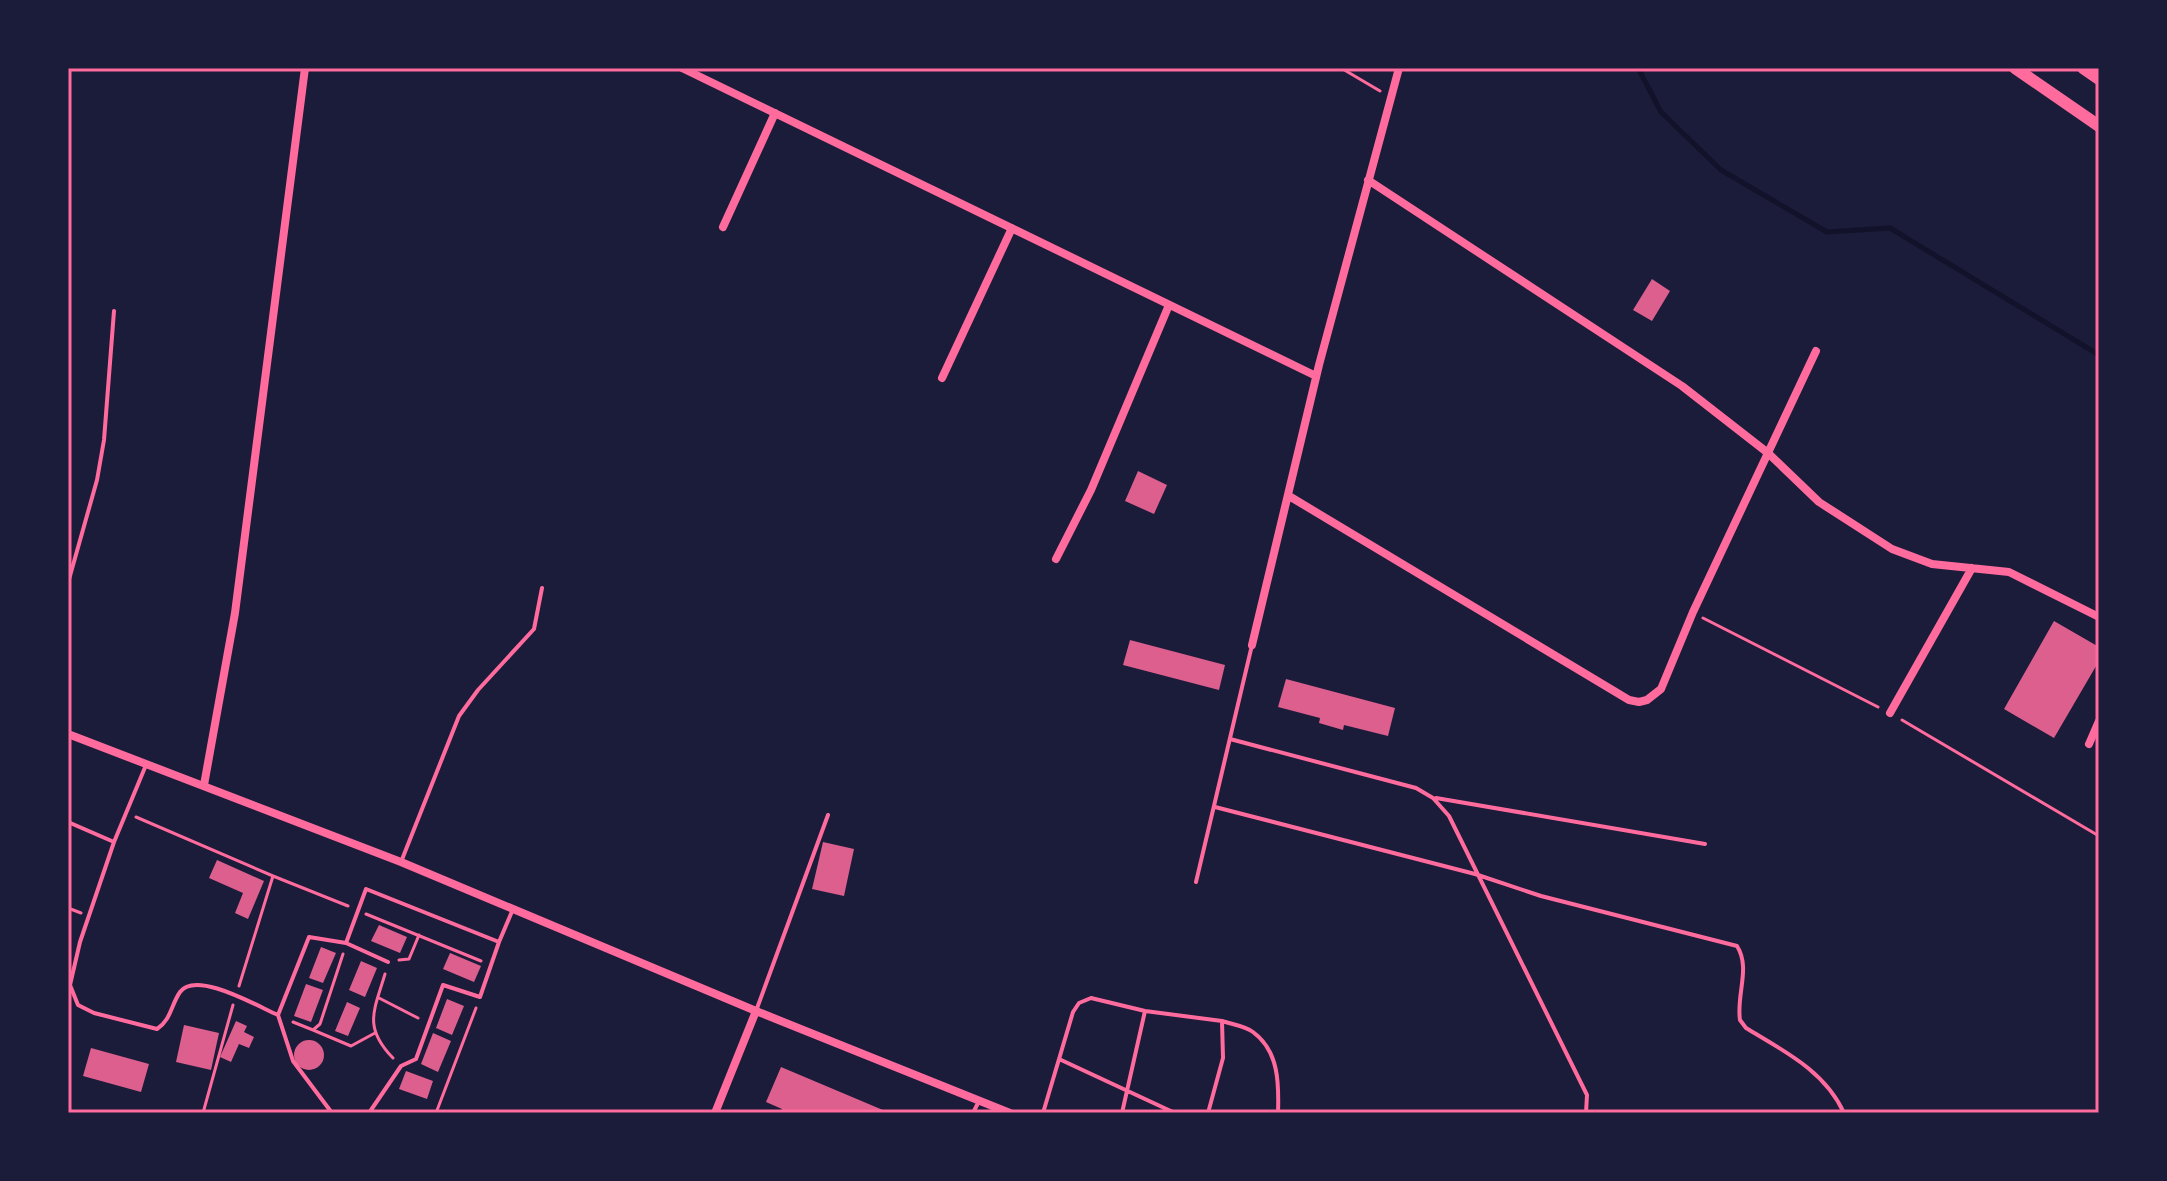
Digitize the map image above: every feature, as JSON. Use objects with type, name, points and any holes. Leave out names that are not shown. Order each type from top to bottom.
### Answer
[{"type":"main road","points":[[2015,68],[2099,126]]},
{"type":"main road","points":[[2083,68],[2099,79]]},
{"type":"street","points":[[204,785],[235,613],[305,68]]},
{"type":"street","points":[[682,68],[1316,376]]},
{"type":"street","points":[[1252,645],[1316,376],[1399,68]]},
{"type":"street","points":[[723,227],[775,113]]},
{"type":"street","points":[[1368,180],[1682,386],[1768,453],[1819,502],[1892,549],[1932,564],[2020,575],[2099,617]]},
{"type":"street","points":[[942,378],[1012,228]]},
{"type":"street","points":[[1056,559],[1091,490],[1169,305]]},
{"type":"street","points":[[1289,496],[1629,700],[1647,700],[1661,689],[1693,612],[1816,351]]},
{"type":"street","points":[[1890,713],[1972,568]]},
{"type":"street","points":[[2089,744],[2099,721]]},
{"type":"street","points":[[68,734],[401,862],[756,1011],[1010,1113]]},
{"type":"street","points":[[715,1113],[756,1011]]},
{"type":"lane","points":[[68,583],[97,480],[114,311]]},
{"type":"lane","points":[[401,862],[459,716],[478,690],[534,629],[542,588]]},
{"type":"lane","points":[[1196,882],[1252,645]]},
{"type":"lane","points":[[1230,739],[1416,788],[1433,798],[1449,816],[1475,874],[1587,1095],[1586,1113]]},
{"type":"lane","points":[[146,765],[125,812],[80,942],[70,985],[78,1005],[94,1013],[157,1029],[165,1024],[181,990],[193,983],[208,985],[278,1015]]},
{"type":"lane","points":[[1433,798],[1705,844]]},
{"type":"lane","points":[[1215,807],[1737,946],[1743,954],[1740,1020],[1746,1028],[1808,1066],[1836,1097],[1844,1113]]},
{"type":"lane","points":[[756,1011],[828,815]]},
{"type":"lane","points":[[68,822],[114,842]]},
{"type":"lane","points":[[346,943],[366,889],[499,942]]},
{"type":"lane","points":[[369,1113],[401,1066],[416,1059],[443,985],[480,997],[513,908]]},
{"type":"lane","points":[[332,1113],[293,1061],[278,1015],[309,937],[346,943],[388,962]]},
{"type":"lane","points":[[1043,1113],[1073,1012],[1079,1003],[1091,998],[1145,1011],[1222,1021],[1252,1031],[1271,1052],[1279,1084],[1278,1113]]},
{"type":"lane","points":[[1122,1113],[1145,1011]]},
{"type":"lane","points":[[1208,1113],[1223,1058],[1222,1021]]},
{"type":"lane","points":[[1059,1059],[1175,1113]]},
{"type":"lane","points":[[973,1113],[979,1101]]},
{"type":"path","points":[[1341,68],[1390,97]]},
{"type":"path","points":[[125,812],[491,965]]},
{"type":"path","points":[[203,1113],[224,1033],[273,876]]},
{"type":"path","points":[[401,1066],[382,1046],[371,1020],[388,962],[409,959],[419,935]]},
{"type":"path","points":[[313,1030],[320,1024],[346,943]]},
{"type":"path","points":[[436,1113],[480,997]]},
{"type":"path","points":[[378,998],[429,1023]]},
{"type":"path","points":[[278,1015],[351,1046],[375,1033]]},
{"type":"building","points":[[1652,279],[1670,291],[1652,321],[1633,310]]},
{"type":"building","points":[[1138,471],[1167,485],[1154,514],[1125,501]]},
{"type":"building","points":[[2054,621],[2099,647],[2099,661],[2054,738],[2004,709]]},
{"type":"building","points":[[1130,640],[1225,665],[1219,690],[1123,665]]},
{"type":"building","points":[[1286,679],[1395,708],[1388,736],[1344,725],[1343,730],[1319,723],[1320,718],[1278,707]]},
{"type":"building","points":[[823,842],[854,849],[844,896],[812,889]]},
{"type":"building","points":[[217,860],[264,881],[248,919],[235,913],[243,893],[209,878]]},
{"type":"building","points":[[379,925],[407,937],[400,953],[371,941]]},
{"type":"building","points":[[321,947],[336,953],[323,983],[309,978]]},
{"type":"building","points":[[450,953],[481,966],[474,982],[443,969]]},
{"type":"building","points":[[361,961],[377,968],[365,997],[349,990]]},
{"type":"building","points":[[306,984],[323,990],[311,1022],[294,1016]]},
{"type":"building","points":[[447,999],[464,1006],[452,1035],[436,1028]]},
{"type":"building","points":[[347,1002],[360,1008],[348,1036],[335,1031]]},
{"type":"building","points":[[236,1021],[247,1026],[244,1032],[254,1037],[249,1048],[239,1044],[231,1062],[220,1057]]},
{"type":"building","points":[[184,1025],[219,1033],[211,1070],[176,1062]]},
{"type":"building","points":[[433,1033],[451,1041],[438,1072],[421,1064]]},
{"type":"building","points":[[309,1040],[320,1044],[324,1055],[320,1066],[309,1070],[298,1066],[294,1055],[298,1044]]},
{"type":"building","points":[[91,1048],[149,1064],[141,1092],[83,1076]]},
{"type":"building","points":[[781,1067],[890,1113],[781,1113],[782,1109],[766,1102]]},
{"type":"building","points":[[406,1071],[433,1081],[427,1099],[399,1089]]},
{"type":"waterway","points":[[1638,68],[1661,112],[1721,170],[1827,232],[1890,228],[2099,355]]}]
